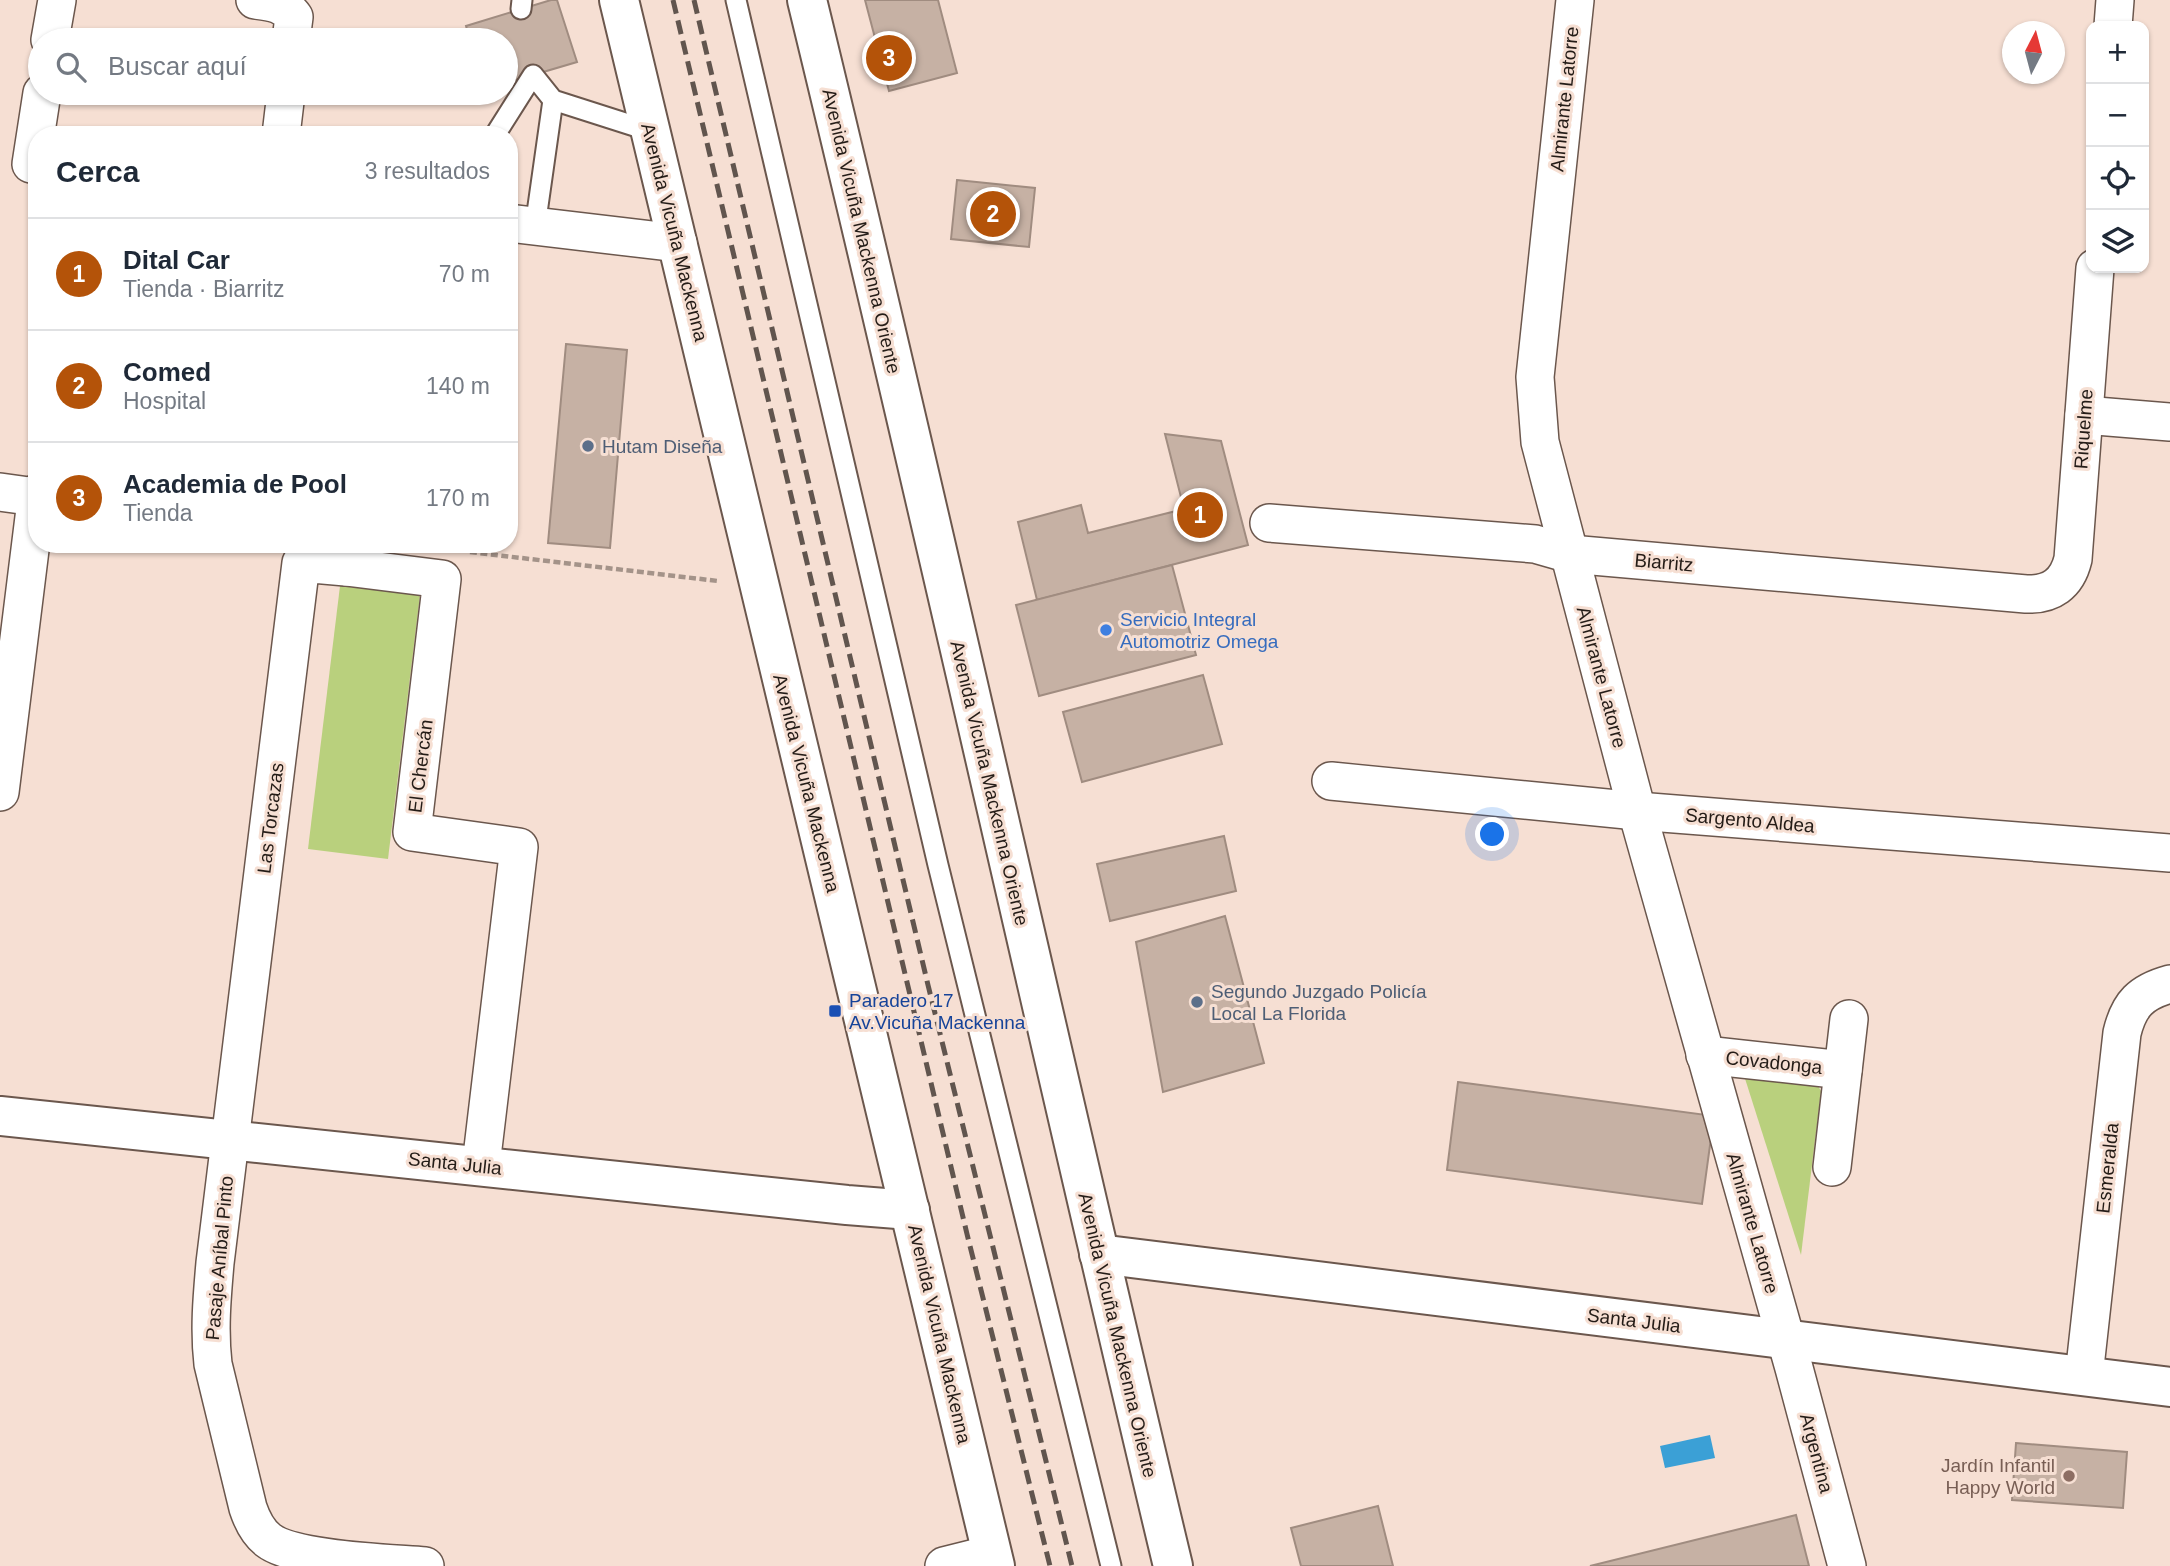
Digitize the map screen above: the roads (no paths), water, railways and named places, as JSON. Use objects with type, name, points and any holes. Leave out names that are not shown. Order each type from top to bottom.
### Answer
[{"type":"main road","name":"Avenida Vicuña Mackenna","points":[[619,0],[994,1560]]},
{"type":"main road","name":"Avenida Vicuña Mackenna Oriente","points":[[807,0],[1173,1566]]},
{"type":"main road","name":"Santa Julia","points":[[0,1116],[910,1210]]},
{"type":"main road","name":"Santa Julia","points":[[1099,1254],[2170,1387]]},
{"type":"street","points":[[52,28],[57,0]]},
{"type":"street","points":[[255,0],[278,3],[288,8],[294,17],[293,28]]},
{"type":"street","name":"Almirante Latorre","points":[[1575,0],[1535,377],[1540,442],[1637,811],[1786,1339]]},
{"type":"street","points":[[2113,21],[2115,0]]},
{"type":"street","points":[[33,126],[39,105]]},
{"type":"street","points":[[282,126],[285,105]]},
{"type":"street","points":[[23,163],[28,145]]},
{"type":"street","points":[[522,225],[678,243]]},
{"type":"street","name":"Riquelme","points":[[2059,586],[2071,569],[2073,559],[2095,273]]},
{"type":"street","points":[[2084,415],[2170,422]]},
{"type":"street","points":[[0,492],[28,494]]},
{"type":"street","name":"Biarritz","points":[[1269,523],[1535,544],[1570,554],[2026,594],[2038,594],[2059,586]]},
{"type":"street","points":[[0,792],[29,553]]},
{"type":"street","name":"El Chercán","points":[[347,556],[442,579],[412,832],[519,847],[481,1166]]},
{"type":"street","name":"Las Torcazas","points":[[230,1140],[301,563],[347,556]]},
{"type":"street","name":"Sargento Aldea","points":[[1331,781],[1637,811],[2170,853]]},
{"type":"street","name":"Esmeralda","points":[[2084,1376],[2122,1033],[2131,1008],[2140,998],[2154,989],[2170,984]]},
{"type":"street","name":"Covadonga","points":[[1832,1167],[1849,1019]]},
{"type":"street","name":"Covadonga","points":[[1705,1055],[1843,1070]]},
{"type":"street","name":"Pasaje Aníbal Pinto","points":[[230,1140],[215,1263],[210,1344],[217,1384],[252,1520],[268,1541],[294,1553],[425,1566]]},
{"type":"street","name":"Argentina","points":[[1786,1339],[1847,1566]]},
{"type":"street","points":[[944,1566],[994,1560]]},
{"type":"lane","points":[[736,0],[931,838],[1111,1566]]},
{"type":"lane","points":[[518,99],[533,75],[553,100],[650,131]]},
{"type":"lane","points":[[522,225],[553,100]]},
{"type":"lane","points":[[501,126],[514,105]]},
{"type":"water","points":[[1710,1435],[1715,1458],[1665,1468],[1660,1446]]},
{"type":"railway","points":[[673,0],[967,1234],[1050,1566]]},
{"type":"railway","points":[[694,0],[928,985],[1072,1566]]},
{"type":"place","name":"Academia de Pool","points":[[889,58]]},
{"type":"place","name":"Comed","points":[[993,214]]},
{"type":"place","name":"Hutam Diseña","points":[[588,446]]},
{"type":"place","name":"Dital Car","points":[[1200,515]]},
{"type":"place","name":"Servicio Integral Automotriz Omega","points":[[1106,630]]},
{"type":"place","name":"Segundo Juzgado Policía Local La Florida","points":[[1197,1002]]},
{"type":"place","name":"Paradero 17 Av.Vicuña Mackenna","points":[[835,1011]]},
{"type":"place","name":"Jardín Infantil Happy World","points":[[2069,1476]]}]
